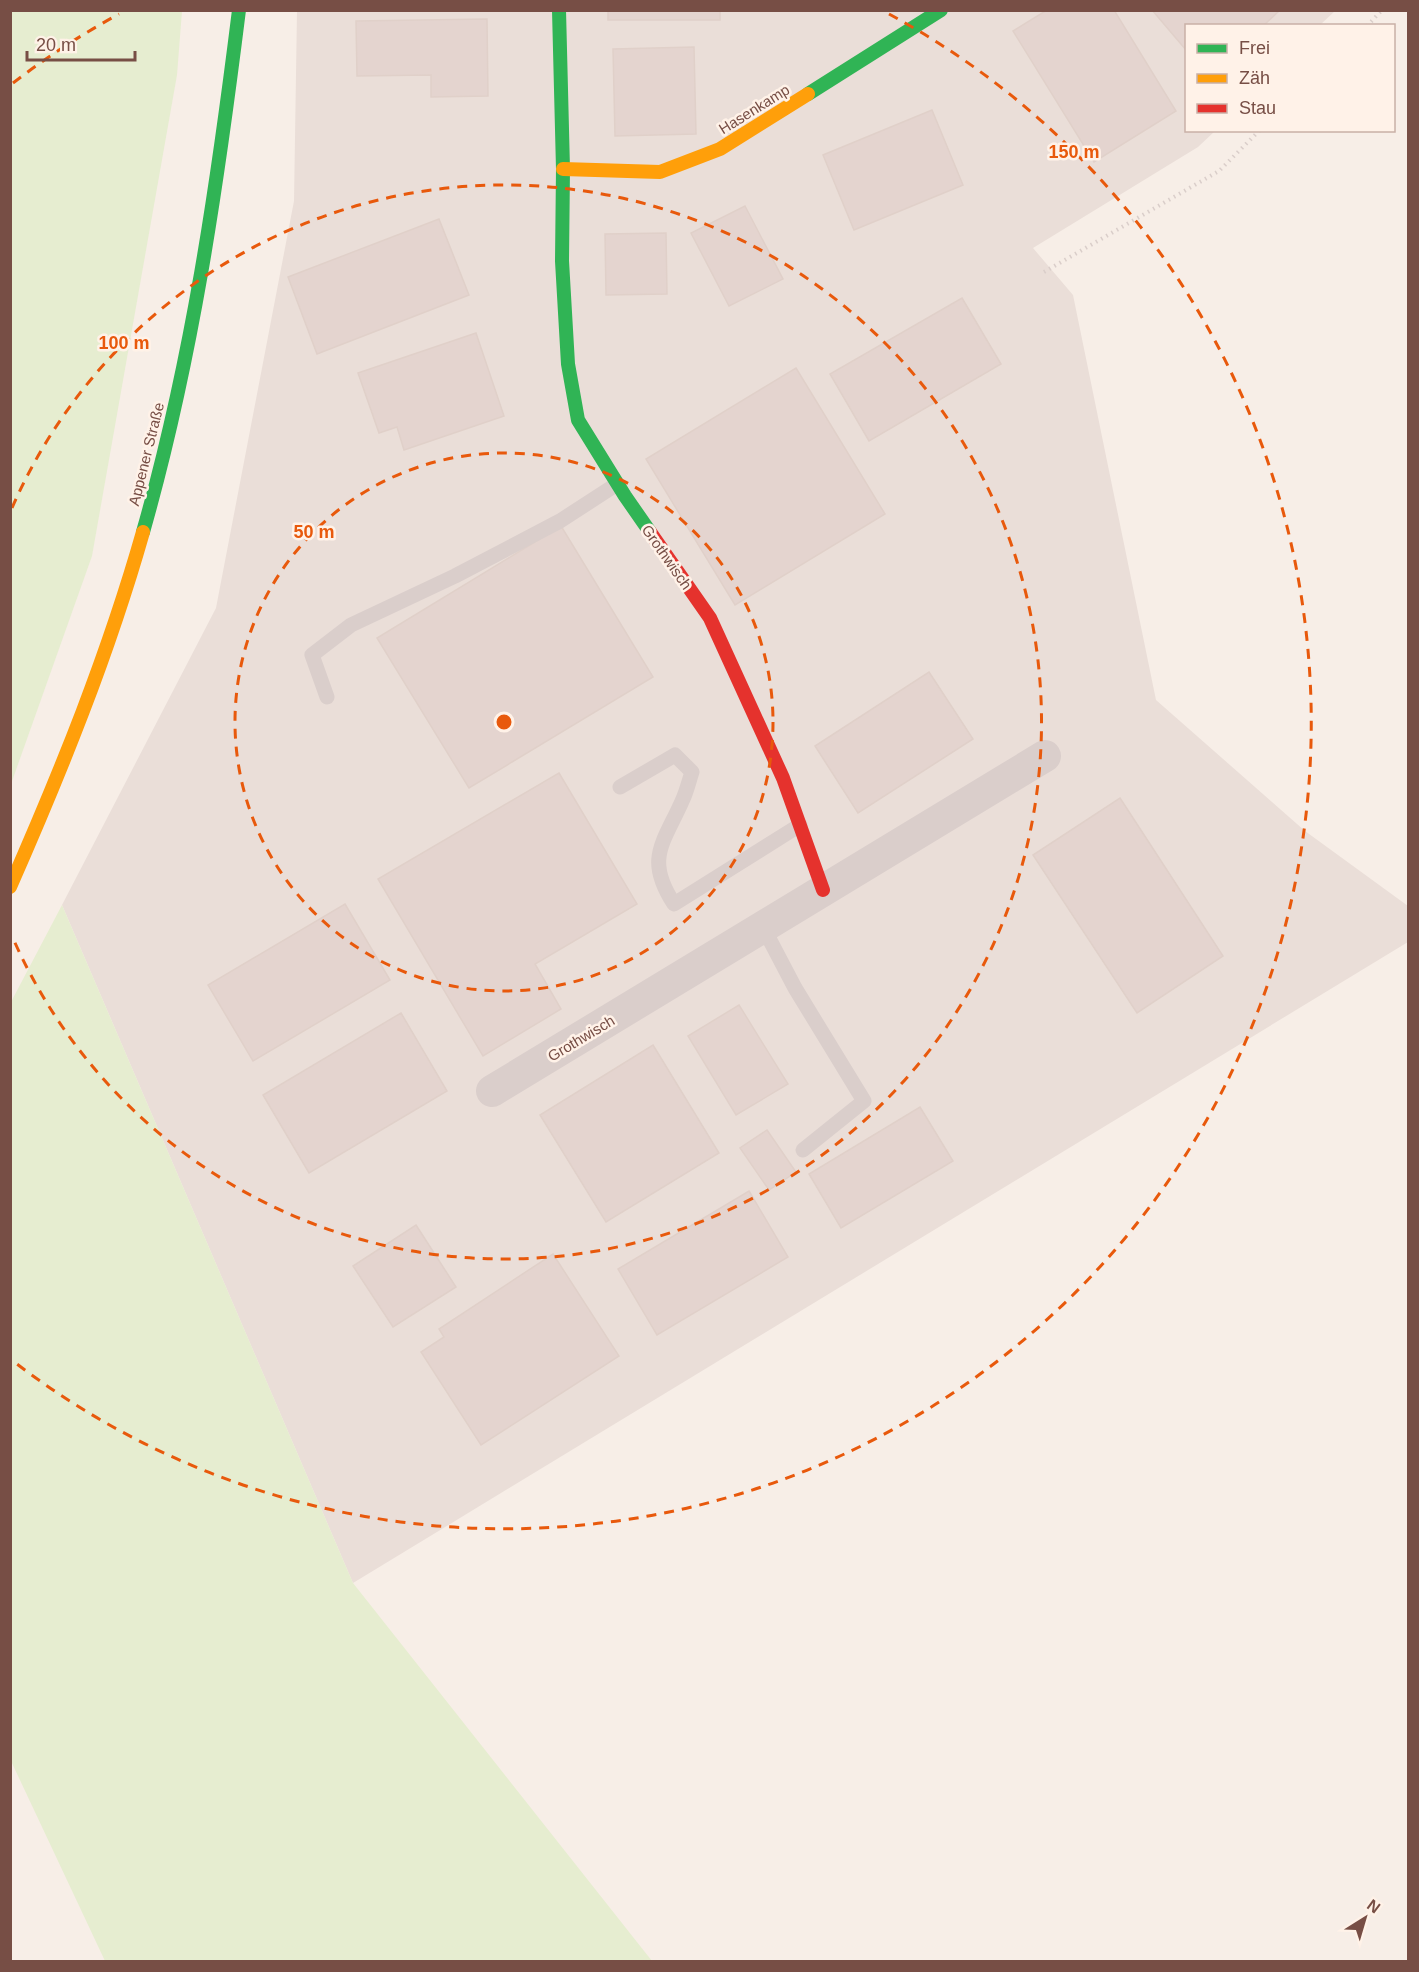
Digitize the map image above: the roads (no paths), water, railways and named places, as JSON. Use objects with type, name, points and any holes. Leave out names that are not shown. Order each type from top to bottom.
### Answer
[{"type":"street","name":"Appener Straße","points":[[10,887],[88,701],[158,478],[185,363],[220,165],[239,10]]},
{"type":"street","points":[[559,10],[563,169]]},
{"type":"street","name":"Hasenkamp","points":[[563,169],[660,172],[720,149],[941,10]]},
{"type":"street","name":"Grothwisch","points":[[563,169],[562,261],[568,364],[578,420],[617,484],[710,618],[783,778],[823,890]]},
{"type":"street","name":"Grothwisch","points":[[492,1091],[1045,756]]},
{"type":"lane","points":[[327,697],[312,655],[351,626],[455,576],[560,521],[617,484]]},
{"type":"lane","points":[[620,786],[675,755],[692,772],[683,798],[659,849],[659,869],[665,890],[675,904],[800,825]]},
{"type":"lane","points":[[763,927],[795,988],[864,1101],[803,1150]]}]
